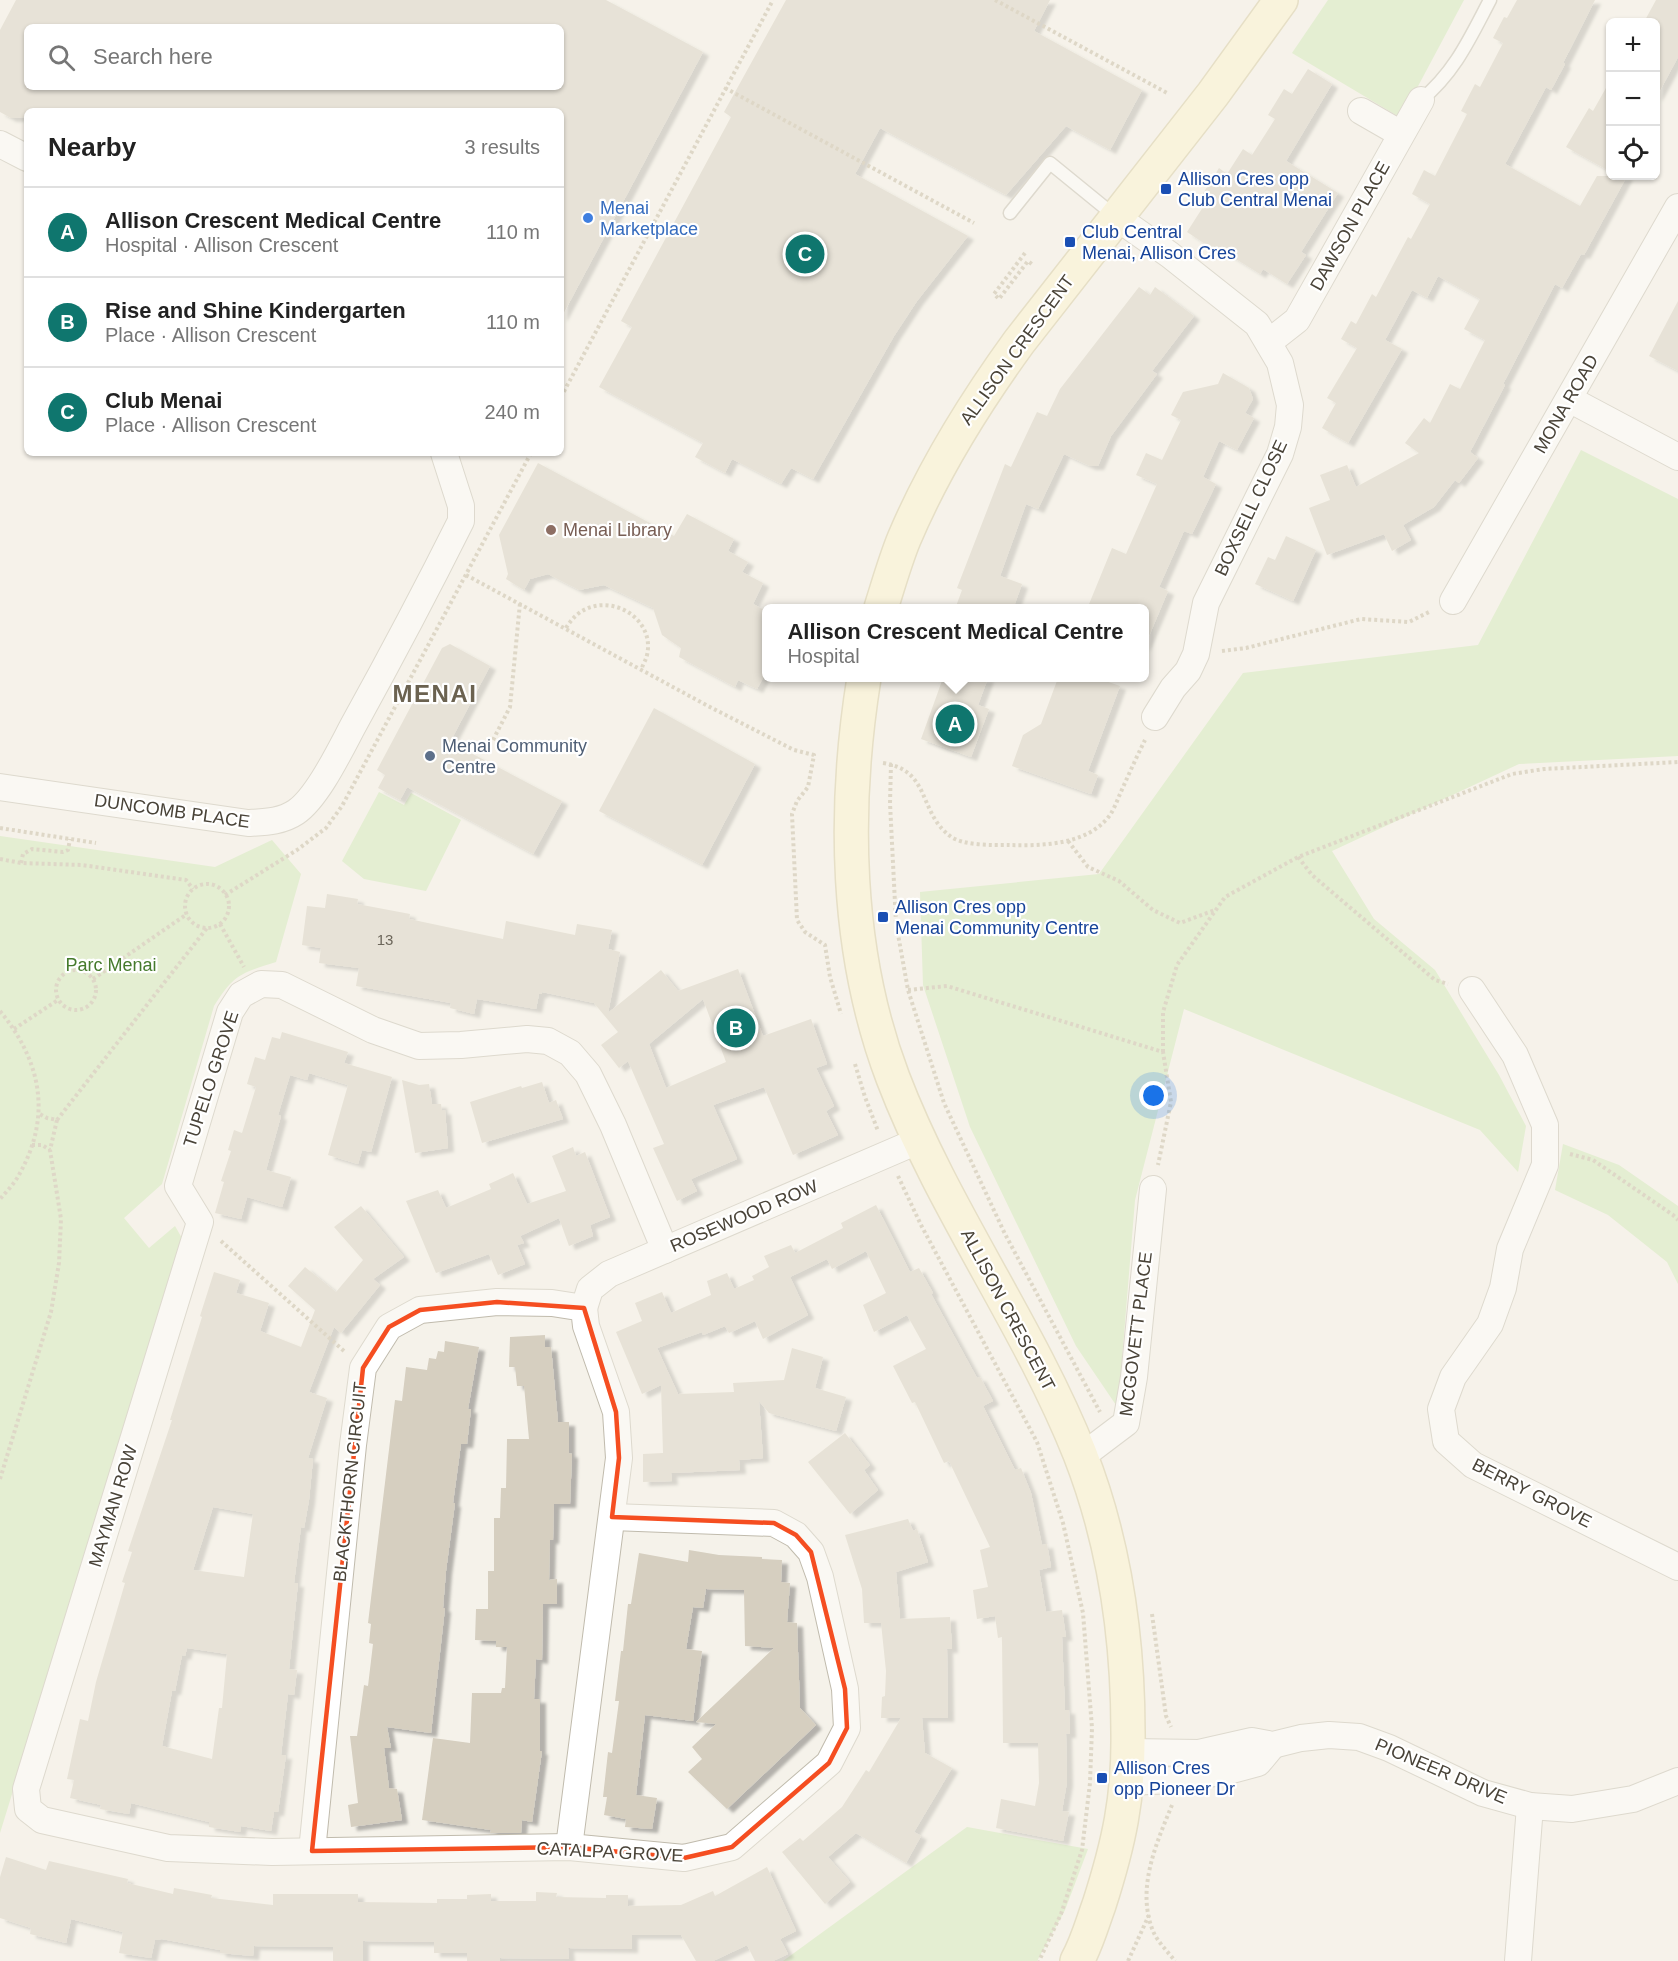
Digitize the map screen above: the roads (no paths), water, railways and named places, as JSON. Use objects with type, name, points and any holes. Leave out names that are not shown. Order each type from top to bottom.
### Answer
[{"type":"street","name":"ALLISON CRESCENT","points":[[883,604],[903,541],[965,421],[1019,342],[1213,94],[1281,0]]},
{"type":"street","name":"DAWSON PLACE","points":[[1269,342],[1297,320],[1420,100]]},
{"type":"street","points":[[1361,111],[1401,134]]},
{"type":"street","points":[[0,144],[24,156]]},
{"type":"street","name":"MONA ROAD","points":[[1453,601],[1678,207]]},
{"type":"street","name":"BOXSELL CLOSE","points":[[1116,217],[1257,324],[1280,363],[1290,405],[1288,427],[1280,454],[1206,603],[1196,654],[1188,671],[1173,688],[1155,717]]},
{"type":"street","points":[[1569,399],[1678,457]]},
{"type":"street","name":"DUNCOMB PLACE","points":[[0,787],[248,823],[276,821],[296,812],[311,798],[340,750],[412,619],[461,520],[461,506],[445,456]]},
{"type":"street","name":"ALLISON CRESCENT","points":[[864,682],[852,791],[852,851],[857,934],[884,1053],[920,1140],[1056,1402],[1081,1457],[1095,1500],[1116,1586],[1128,1688],[1128,1767],[1124,1817],[1082,1956]]},
{"type":"street","name":"TUPELO GROVE","points":[[200,1222],[178,1186],[230,1012],[241,995],[261,984],[282,985],[373,1030],[420,1046],[527,1039],[548,1041],[570,1053],[588,1074],[613,1125],[665,1250]]},
{"type":"street","name":"BERRY GROVE","points":[[1472,990],[1515,1055],[1545,1125],[1545,1165],[1510,1249],[1503,1288],[1490,1324],[1453,1377],[1441,1409],[1446,1441],[1473,1466],[1678,1567]]},
{"type":"street","name":"ROSEWOOD ROW","points":[[584,1308],[590,1289],[609,1274],[920,1140]]},
{"type":"street","name":"MCGOVETT PLACE","points":[[1081,1457],[1126,1423],[1132,1388],[1153,1189]]},
{"type":"street","name":"MAYMAN ROW","points":[[26,1789],[200,1222]]},
{"type":"street","name":"BLACKTHORN CIRCUIT","points":[[312,1851],[353,1445],[363,1368],[389,1327],[420,1310],[497,1302],[552,1303],[584,1308]]},
{"type":"street","points":[[569,1847],[619,1458],[616,1412],[586,1326],[584,1308]]},
{"type":"street","name":"CATALPA GROVE","points":[[26,1789],[28,1809],[42,1820],[168,1848],[272,1852],[569,1847],[684,1858],[732,1847],[829,1763],[847,1728],[845,1689],[820,1576],[811,1552],[796,1535],[774,1523],[612,1517]]},
{"type":"street","name":"PIONEER DRIVE","points":[[1128,1767],[1252,1741],[1273,1745],[1301,1738],[1329,1735],[1359,1737],[1389,1748],[1483,1793],[1530,1806],[1572,1809],[1633,1799],[1678,1781]]},
{"type":"street","points":[[1518,1961],[1530,1806]]},
{"type":"lane","points":[[1420,100],[1436,87],[1457,61],[1490,0]]},
{"type":"lane","points":[[1010,213],[1050,163],[1116,217]]},
{"type":"place","name":"Allison Cres opp Club Central Menai","points":[[1166,189]]},
{"type":"place","name":"Menai Marketplace","points":[[588,218]]},
{"type":"place","name":"Club Central Menai, Allison Cres","points":[[1070,242]]},
{"type":"place","name":"Club Menai","points":[[805,254]]},
{"type":"place","name":"Menai Library","points":[[551,530]]},
{"type":"place","name":"Allison Crescent Medical Centre","points":[[955,724]]},
{"type":"place","name":"Menai Community Centre","points":[[430,756]]},
{"type":"place","name":"Allison Cres opp Menai Community Centre","points":[[883,917]]},
{"type":"place","name":"Rise and Shine Kindergarten","points":[[736,1028]]},
{"type":"place","name":"Allison Cres opp Pioneer Dr","points":[[1102,1778]]},
{"type":"district","name":"MENAI","points":[[435,693]]},
{"type":"park label","name":"Parc Menai","points":[[111,965]]}]
